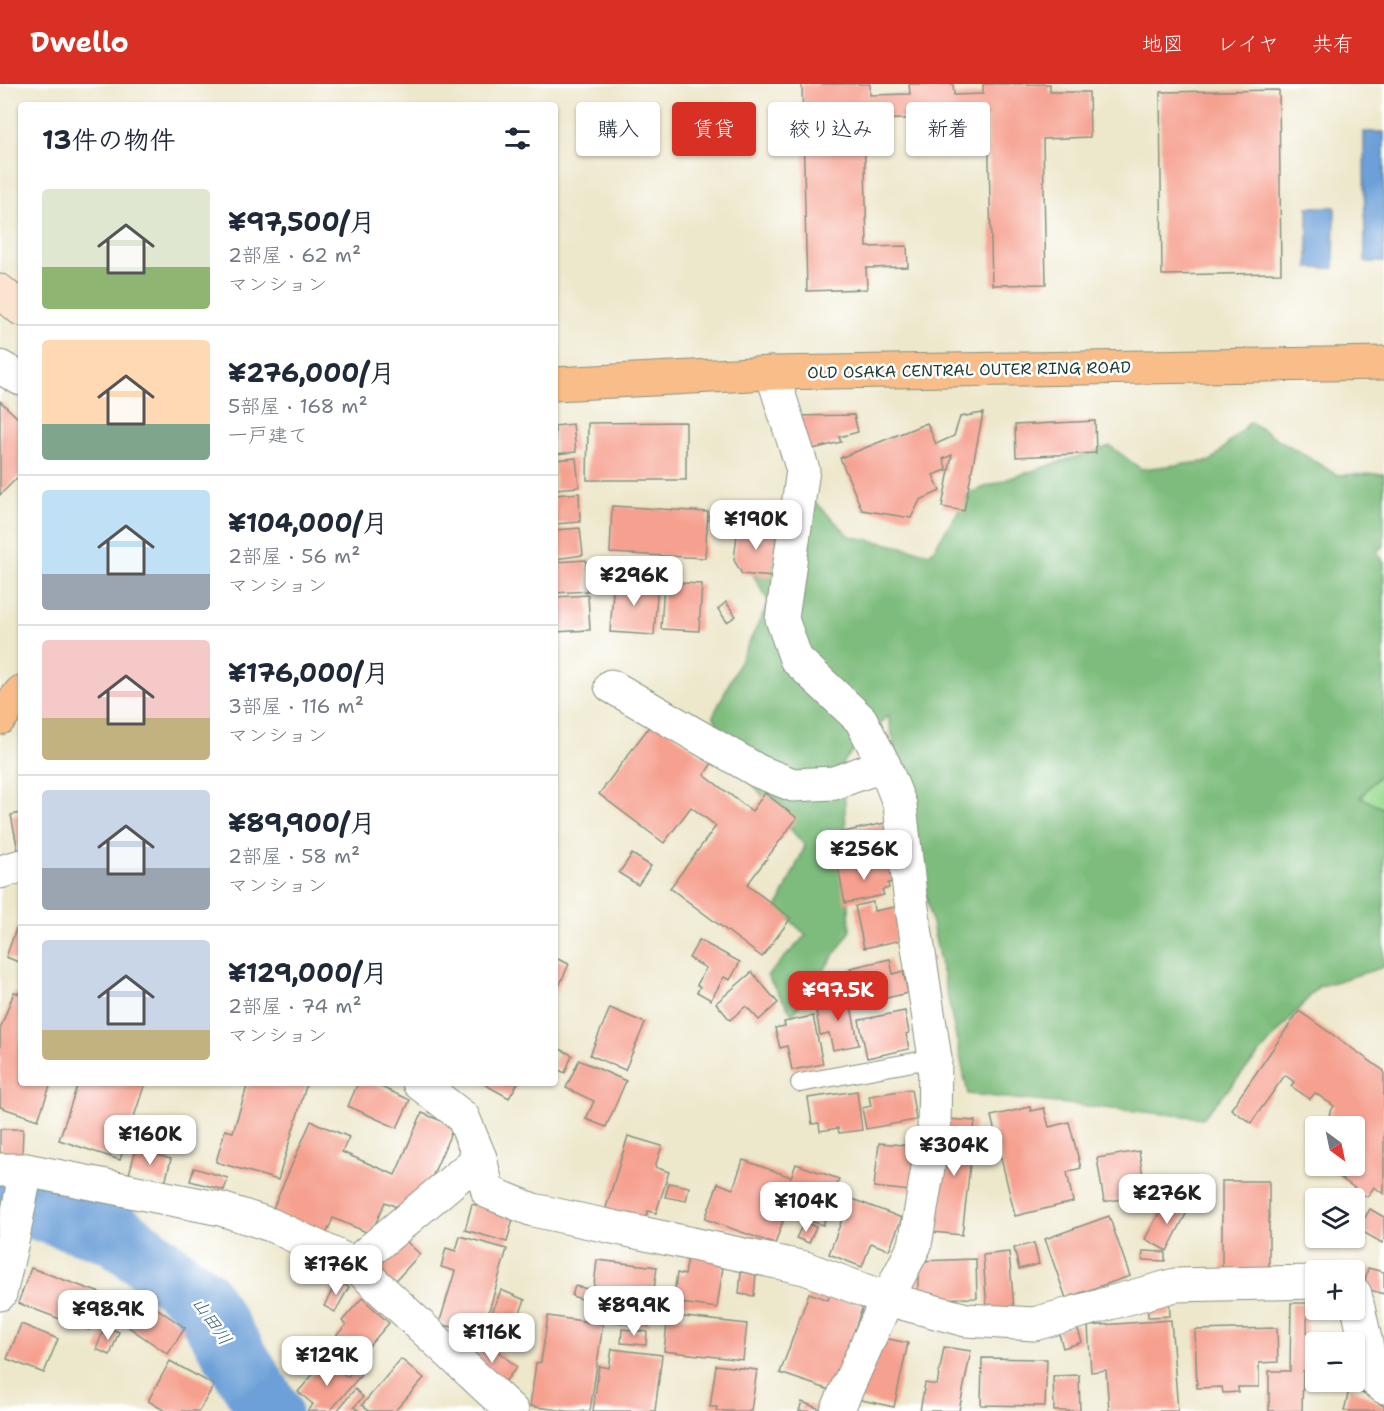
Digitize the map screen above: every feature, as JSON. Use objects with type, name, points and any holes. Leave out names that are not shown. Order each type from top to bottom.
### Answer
[{"type":"main road","name":"OLD OSAKA CENTRAL OUTER RING ROAD","points":[[558,384],[772,373],[1384,363]]},
{"type":"main road","points":[[0,718],[18,696]]},
{"type":"street","points":[[0,291],[18,306]]},
{"type":"street","points":[[0,367],[18,377]]},
{"type":"street","points":[[772,373],[803,470],[782,619],[796,659],[861,720],[884,765],[900,805],[910,895],[935,1058],[934,1131],[915,1245],[887,1299],[837,1411]]},
{"type":"street","points":[[611,686],[758,771],[793,785],[834,783],[884,765]]},
{"type":"street","points":[[0,872],[18,867]]},
{"type":"street","points":[[423,1086],[463,1117],[480,1158],[488,1192],[533,1210],[805,1268],[887,1299],[966,1320],[1034,1324],[1175,1285],[1305,1281]]},
{"type":"street","points":[[354,1264],[480,1158]]},
{"type":"street","points":[[0,1294],[13,1238],[13,1170],[221,1209],[271,1226],[354,1264],[512,1411]]},
{"type":"street","points":[[1365,1296],[1374,1379],[1384,1387]]},
{"type":"lane","points":[[800,1083],[935,1058]]},
{"type":"green space","points":[[1250,422],[1337,475],[1384,474],[1384,546],[1377,551],[1384,563],[1384,770],[1360,797],[1384,809],[1384,967],[1318,987],[1203,1118],[968,1094],[888,715],[843,762],[850,932],[793,1015],[767,976],[806,935],[777,908],[805,846],[745,775],[713,716],[769,602],[744,559],[798,486],[850,536],[931,553],[971,492],[1110,446],[1141,469],[1211,461]]},
{"type":"green space","points":[[1384,758],[1384,824],[1358,805]]},
{"type":"water","points":[[1364,132],[1384,132],[1384,262],[1365,262]]},
{"type":"water","points":[[1308,207],[1335,207],[1334,268],[1308,268]]},
{"type":"building","points":[[802,84],[870,84],[870,95],[910,94],[909,84],[953,84],[954,95],[983,94],[983,84],[1050,84],[1050,92],[1089,92],[1090,137],[1043,139],[1046,284],[992,285],[990,102],[906,102],[906,119],[894,119],[894,102],[802,102]]},
{"type":"building","points":[[1279,90],[1281,273],[1162,275],[1160,92]]},
{"type":"building","points":[[804,156],[865,156],[867,247],[907,246],[908,267],[866,268],[867,289],[807,291]]},
{"type":"building","points":[[0,401],[18,418],[18,477],[0,495]]},
{"type":"building","points":[[983,413],[964,511],[942,507],[952,455],[943,459],[947,470],[933,475],[940,491],[920,500],[911,518],[862,510],[840,458],[927,423],[936,444],[954,436],[960,417]]},
{"type":"building","points":[[854,415],[858,432],[839,437],[841,442],[805,451],[794,416]]},
{"type":"building","points":[[1095,421],[1096,453],[1016,457],[1015,425]]},
{"type":"building","points":[[686,422],[686,480],[587,480],[588,423]]},
{"type":"building","points":[[573,424],[576,452],[558,454],[558,426]]},
{"type":"building","points":[[576,458],[579,487],[558,489],[558,460]]},
{"type":"building","points":[[579,493],[580,522],[558,524],[558,495]]},
{"type":"building","points":[[612,506],[708,512],[705,558],[610,553]]},
{"type":"building","points":[[738,526],[778,530],[772,577],[742,574],[734,560]]},
{"type":"building","points":[[580,528],[583,555],[558,559],[558,530]]},
{"type":"building","points":[[586,560],[587,591],[558,593],[558,562]]},
{"type":"building","points":[[614,579],[658,581],[654,635],[610,632]]},
{"type":"building","points":[[664,582],[702,584],[699,631],[661,629]]},
{"type":"building","points":[[588,595],[590,630],[558,632],[558,597]]},
{"type":"building","points":[[726,602],[736,616],[727,622],[718,609]]},
{"type":"building","points":[[654,720],[712,763],[704,775],[752,811],[765,793],[797,818],[747,885],[791,918],[762,957],[670,888],[716,826],[691,807],[664,843],[599,794]]},
{"type":"building","points":[[18,814],[18,851],[11,815]]},
{"type":"building","points":[[885,823],[890,850],[840,861],[834,834]]},
{"type":"building","points":[[632,854],[651,866],[638,885],[619,873]]},
{"type":"building","points":[[872,860],[873,867],[889,863],[893,882],[888,883],[889,888],[882,890],[884,895],[845,903],[838,867]]},
{"type":"building","points":[[873,902],[874,911],[895,907],[902,940],[864,948],[855,906]]},
{"type":"building","points":[[16,929],[18,930],[18,962],[6,957]]},
{"type":"building","points":[[699,940],[740,962],[730,980],[724,977],[711,1000],[697,992],[700,987],[697,985],[706,968],[689,958]]},
{"type":"building","points":[[558,959],[569,964],[558,988]]},
{"type":"building","points":[[890,959],[893,974],[903,971],[908,993],[874,1001],[872,993],[856,996],[850,968]]},
{"type":"building","points":[[752,972],[778,1003],[759,1020],[746,1006],[730,1020],[716,1003]]},
{"type":"building","points":[[14,992],[18,993],[18,1086],[50,1086],[38,1120],[0,1107],[0,1029]]},
{"type":"building","points":[[848,993],[859,1045],[833,1050],[829,1033],[820,1035],[815,1005],[831,1002],[830,997]]},
{"type":"building","points":[[610,1008],[645,1023],[625,1070],[590,1055]]},
{"type":"building","points":[[905,1011],[909,1049],[867,1058],[859,1020]]},
{"type":"building","points":[[1299,1011],[1384,1071],[1384,1194],[1374,1187],[1367,1197],[1365,1188],[1355,1188],[1338,1176],[1365,1176],[1365,1116],[1332,1116],[1329,1114],[1334,1106],[1315,1093],[1310,1099],[1291,1086],[1294,1082],[1285,1075],[1251,1123],[1231,1109]]},
{"type":"building","points":[[813,1016],[823,1064],[792,1070],[787,1046],[780,1048],[775,1028],[785,1026],[784,1022]]},
{"type":"building","points":[[560,1049],[572,1055],[565,1073],[558,1070]]},
{"type":"building","points":[[579,1060],[626,1081],[606,1127],[586,1119],[594,1101],[566,1088]]},
{"type":"building","points":[[77,1086],[144,1086],[120,1160],[59,1140]]},
{"type":"building","points":[[247,1086],[306,1086],[278,1180],[216,1162],[225,1130],[233,1132]]},
{"type":"building","points":[[357,1086],[379,1086],[410,1100],[397,1128],[348,1106]]},
{"type":"building","points":[[487,1086],[516,1086],[509,1098]]},
{"type":"building","points":[[911,1089],[916,1120],[866,1129],[862,1108],[871,1106],[869,1096]]},
{"type":"building","points":[[857,1091],[862,1130],[839,1133],[838,1128],[820,1131],[819,1123],[812,1124],[808,1098]]},
{"type":"building","points":[[1030,1107],[1031,1111],[1044,1108],[1049,1127],[1069,1122],[1081,1168],[1067,1172],[1073,1202],[1015,1216],[991,1116]]},
{"type":"building","points":[[422,1113],[454,1126],[426,1191],[401,1209],[385,1202],[371,1234],[333,1218],[324,1239],[270,1215],[311,1121],[349,1137],[342,1152],[395,1175]]},
{"type":"building","points":[[946,1119],[975,1121],[962,1235],[933,1232]]},
{"type":"building","points":[[0,1129],[23,1129],[22,1157],[0,1156]]},
{"type":"building","points":[[628,1136],[662,1146],[655,1167],[669,1172],[656,1213],[648,1211],[644,1222],[605,1211]]},
{"type":"building","points":[[879,1143],[916,1146],[911,1191],[874,1187]]},
{"type":"building","points":[[136,1149],[171,1159],[165,1183],[129,1174]]},
{"type":"building","points":[[1139,1151],[1146,1195],[1104,1202],[1097,1158]]},
{"type":"building","points":[[743,1160],[791,1177],[796,1164],[839,1179],[823,1225],[802,1218],[810,1194],[802,1192],[798,1206],[789,1204],[775,1244],[705,1219],[718,1183],[733,1189]]},
{"type":"building","points":[[194,1168],[228,1178],[224,1190],[190,1181]]},
{"type":"building","points":[[1222,1181],[1269,1181],[1269,1271],[1222,1271]]},
{"type":"building","points":[[669,1183],[689,1187],[686,1201],[665,1197]]},
{"type":"building","points":[[850,1198],[902,1218],[889,1250],[871,1243],[862,1267],[829,1254]]},
{"type":"building","points":[[1167,1198],[1188,1210],[1167,1251],[1145,1239]]},
{"type":"building","points":[[472,1204],[514,1215],[507,1242],[465,1230]]},
{"type":"building","points":[[1370,1209],[1384,1217],[1382,1243],[1365,1233],[1365,1217]]},
{"type":"building","points":[[1109,1216],[1130,1276],[1066,1298],[1045,1239]]},
{"type":"building","points":[[804,1222],[816,1227],[809,1243],[796,1238]]},
{"type":"building","points":[[398,1234],[420,1254],[389,1288],[367,1269]]},
{"type":"building","points":[[460,1236],[507,1249],[484,1328],[459,1321],[457,1328],[439,1324],[455,1271],[441,1267],[446,1248],[456,1251]]},
{"type":"building","points":[[1034,1243],[1039,1264],[1019,1269],[1014,1248]]},
{"type":"building","points":[[1143,1251],[1165,1252],[1165,1261],[1142,1260]]},
{"type":"building","points":[[1009,1252],[1014,1308],[987,1310],[983,1255]]},
{"type":"building","points":[[688,1255],[724,1260],[717,1308],[673,1302],[677,1273],[685,1275]]},
{"type":"building","points":[[976,1259],[977,1298],[918,1299],[918,1261]]},
{"type":"building","points":[[597,1260],[657,1267],[649,1326],[590,1319]]},
{"type":"building","points":[[31,1268],[103,1294],[89,1330],[18,1303]]},
{"type":"building","points":[[1368,1268],[1384,1272],[1384,1294],[1365,1289]]},
{"type":"building","points":[[741,1272],[756,1274],[754,1296],[739,1294]]},
{"type":"building","points":[[337,1281],[349,1287],[335,1312],[324,1306]]},
{"type":"building","points":[[575,1286],[588,1289],[585,1300],[572,1296]]},
{"type":"building","points":[[501,1290],[525,1300],[507,1345],[483,1336]]},
{"type":"building","points":[[135,1293],[185,1328],[168,1354],[117,1319]]},
{"type":"building","points":[[809,1293],[828,1300],[830,1294],[863,1306],[833,1391],[780,1373]]},
{"type":"building","points":[[1169,1295],[1170,1316],[1148,1317],[1147,1296]]},
{"type":"building","points":[[362,1298],[389,1323],[351,1367],[331,1349],[338,1340],[335,1337],[346,1325],[342,1321]]},
{"type":"building","points":[[1291,1303],[1305,1303],[1307,1332],[1305,1332],[1302,1411],[1269,1411],[1269,1371],[1290,1371]]},
{"type":"building","points":[[668,1315],[747,1324],[743,1360],[664,1351]]},
{"type":"building","points":[[548,1316],[603,1324],[590,1411],[566,1411],[530,1406],[536,1363],[541,1362]]},
{"type":"building","points":[[1171,1320],[1178,1411],[1109,1411],[1106,1370],[1091,1372],[1088,1326]]},
{"type":"building","points":[[21,1324],[58,1339],[44,1373],[7,1359]]},
{"type":"building","points":[[1076,1324],[1082,1342],[1063,1348],[1058,1330]]},
{"type":"building","points":[[105,1327],[119,1332],[110,1355],[96,1349]]},
{"type":"building","points":[[1277,1328],[1278,1362],[1259,1363],[1259,1387],[1238,1387],[1238,1392],[1223,1393],[1222,1387],[1197,1388],[1195,1330]]},
{"type":"building","points":[[622,1329],[647,1332],[646,1345],[621,1343]]},
{"type":"building","points":[[879,1337],[908,1343],[894,1407],[857,1399]]},
{"type":"building","points":[[484,1340],[517,1367],[499,1389],[466,1362]]},
{"type":"building","points":[[944,1347],[971,1351],[959,1411],[920,1411],[925,1383],[937,1385]]},
{"type":"building","points":[[612,1349],[662,1355],[655,1411],[593,1411],[599,1366],[609,1368]]},
{"type":"building","points":[[982,1358],[1047,1359],[1045,1406],[981,1405]]},
{"type":"building","points":[[326,1359],[347,1377],[355,1369],[361,1375],[330,1411],[307,1411],[313,1404],[298,1392]]},
{"type":"building","points":[[401,1359],[424,1378],[395,1411],[369,1411],[362,1405]]},
{"type":"building","points":[[170,1361],[214,1385],[199,1411],[165,1411],[148,1401]]},
{"type":"building","points":[[716,1365],[757,1370],[751,1411],[716,1411],[717,1407],[710,1407]]},
{"type":"building","points":[[1079,1375],[1080,1411],[1054,1411],[1053,1376]]},
{"type":"building","points":[[355,1389],[363,1397],[354,1407],[359,1411],[337,1411]]},
{"type":"building","points":[[1349,1392],[1360,1392],[1384,1406],[1384,1411],[1344,1411]]},
{"type":"building","points":[[802,1402],[825,1411],[799,1411]]},
{"type":"waterway","name":"山田川","points":[[0,1207],[29,1206],[114,1233],[199,1297],[270,1411]]}]
